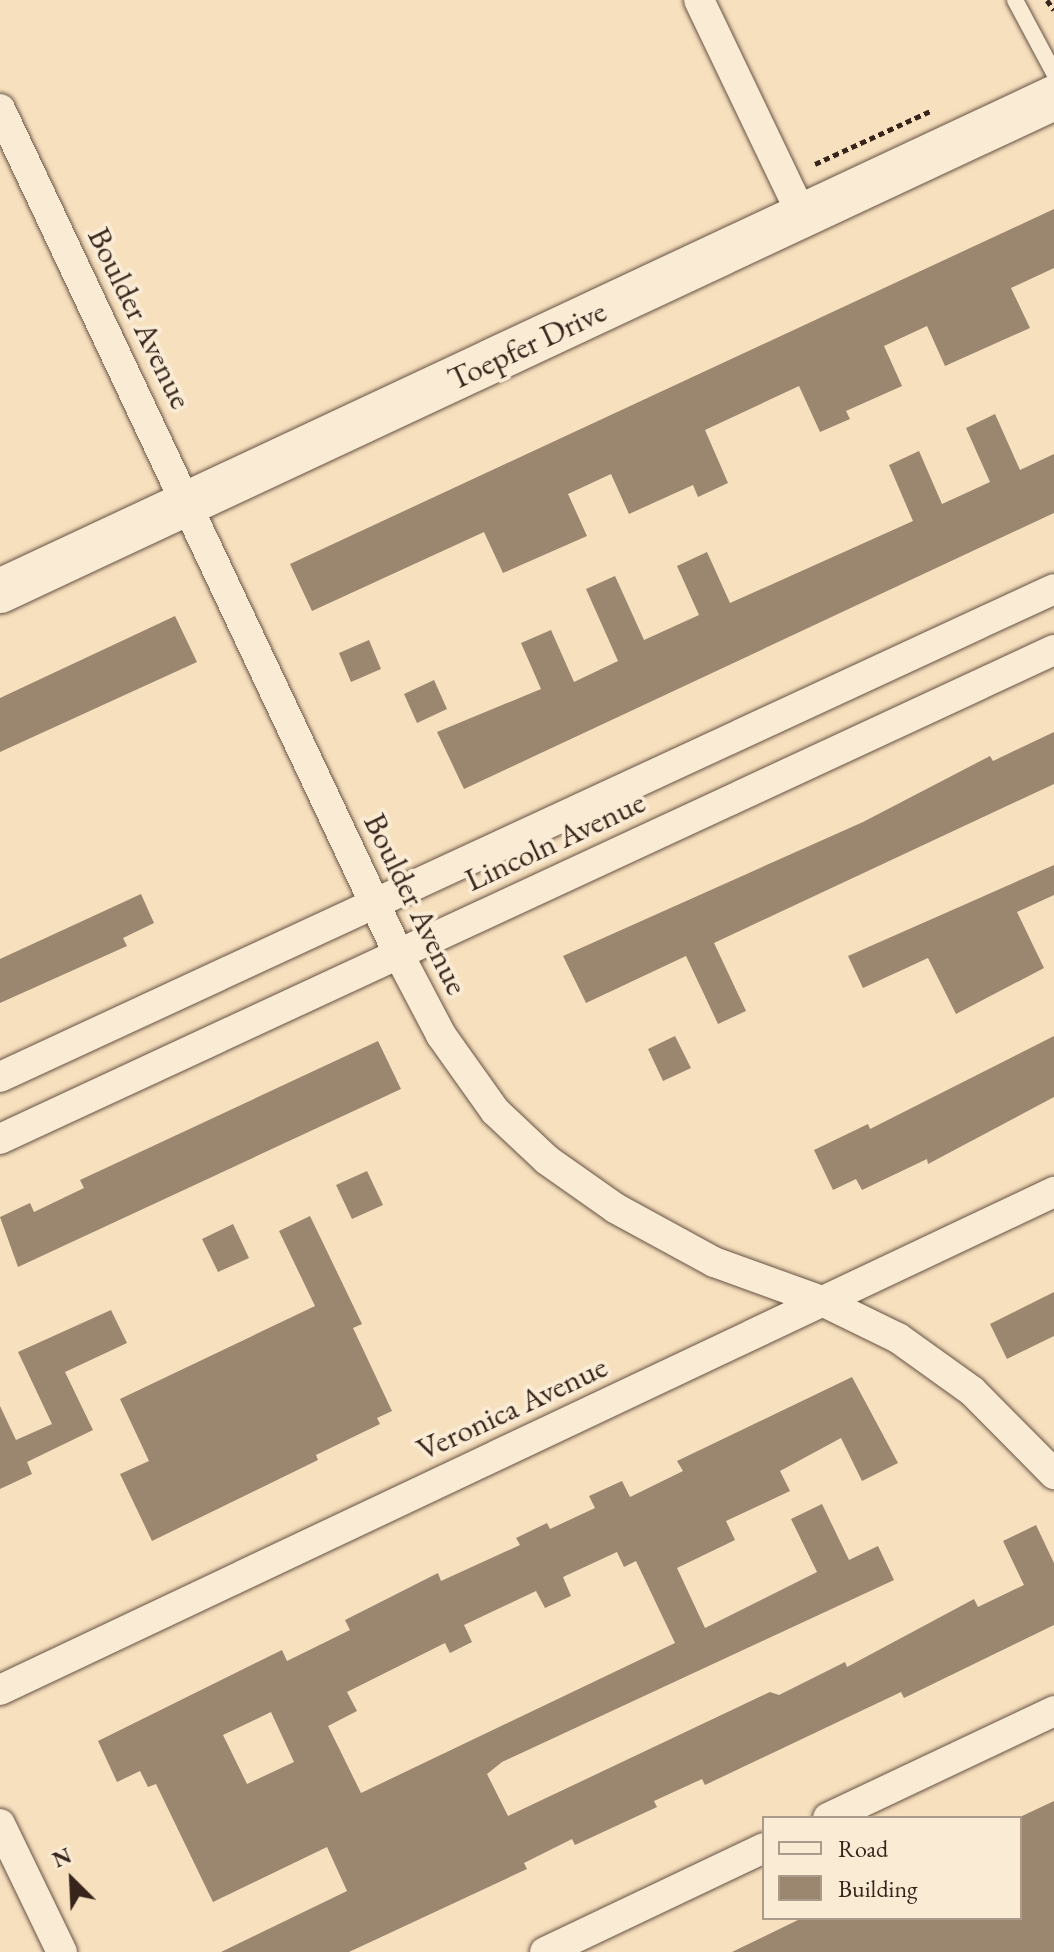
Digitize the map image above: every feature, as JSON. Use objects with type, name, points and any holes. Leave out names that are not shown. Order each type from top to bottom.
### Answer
[{"type":"street","points":[[699,0],[803,217]]},
{"type":"street","name":"Toepfer Drive","points":[[0,591],[1054,98]]},
{"type":"street","name":"Boulder Avenue","points":[[0,109],[398,953],[441,1035],[495,1111],[547,1160],[615,1208],[714,1262],[822,1301],[898,1338],[972,1391],[1054,1474]]},
{"type":"street","name":"Lincoln Avenue","points":[[0,1077],[373,901],[1054,589]]},
{"type":"street","name":"Lincoln Avenue","points":[[0,1139],[1054,650]]},
{"type":"street","name":"Veronica Avenue","points":[[0,1690],[1054,1192]]},
{"type":"street","points":[[832,1816],[1054,1711]]},
{"type":"street","points":[[0,1824],[10,1871],[62,1952]]},
{"type":"street","points":[[545,1952],[762,1849]]},
{"type":"lane","points":[[1015,0],[1054,73]]},
{"type":"path","points":[[1047,0],[1054,10]]},
{"type":"building","points":[[1054,209],[1054,268],[1011,288],[1030,328],[945,366],[927,326],[884,346],[902,386],[846,411],[850,419],[820,432],[799,386],[705,430],[728,483],[698,497],[693,485],[629,514],[611,474],[568,494],[587,536],[503,573],[484,532],[312,611],[290,564]]},
{"type":"building","points":[[995,414],[1020,470],[1054,454],[1054,513],[464,789],[437,732],[541,689],[521,643],[551,630],[574,682],[618,661],[586,589],[615,576],[644,640],[699,615],[677,566],[707,552],[730,603],[913,521],[889,465],[919,451],[942,504],[990,482],[966,428]]},
{"type":"building","points":[[175,616],[197,662],[0,752],[0,698]]},
{"type":"building","points":[[369,640],[381,669],[351,682],[339,653]]},
{"type":"building","points":[[434,680],[447,709],[417,723],[404,694]]},
{"type":"building","points":[[1054,732],[1054,784],[714,943],[746,1011],[718,1024],[686,956],[586,1003],[563,956],[863,822],[990,756],[993,761]]},
{"type":"building","points":[[1054,865],[1054,895],[1017,912],[1044,968],[956,1014],[928,958],[863,988],[848,956]]},
{"type":"building","points":[[141,894],[154,923],[123,938],[127,946],[0,1003],[0,959]]},
{"type":"building","points":[[675,1036],[691,1068],[663,1081],[648,1049]]},
{"type":"building","points":[[1054,1036],[1054,1097],[928,1164],[927,1159],[862,1190],[856,1179],[833,1190],[814,1150],[868,1124],[870,1129]]},
{"type":"building","points":[[378,1041],[401,1089],[18,1267],[0,1217],[30,1203],[34,1212],[84,1188],[80,1180]]},
{"type":"building","points":[[367,1171],[383,1205],[352,1219],[336,1185]]},
{"type":"building","points":[[310,1216],[362,1324],[353,1328],[392,1411],[377,1418],[380,1424],[316,1455],[318,1460],[152,1541],[120,1474],[149,1461],[120,1399],[315,1306],[279,1231]]},
{"type":"building","points":[[233,1224],[249,1258],[218,1272],[202,1239]]},
{"type":"building","points":[[1054,1292],[1054,1336],[1007,1359],[990,1324]]},
{"type":"building","points":[[111,1310],[127,1343],[65,1372],[93,1430],[27,1462],[32,1474],[0,1489],[0,1406],[16,1440],[52,1424],[18,1352]]},
{"type":"building","points":[[852,1377],[898,1463],[862,1481],[841,1438],[780,1471],[790,1491],[726,1521],[735,1540],[677,1568],[705,1628],[817,1572],[791,1519],[822,1504],[849,1560],[878,1546],[894,1580],[502,1762],[487,1774],[508,1816],[770,1692],[779,1695],[845,1662],[847,1667],[974,1599],[978,1607],[1024,1585],[1003,1541],[1036,1525],[1054,1563],[1054,1625],[904,1698],[901,1692],[705,1785],[702,1779],[654,1801],[657,1807],[575,1845],[572,1839],[524,1863],[527,1869],[349,1952],[221,1952],[347,1891],[327,1847],[213,1902],[156,1784],[148,1787],[140,1771],[117,1782],[98,1741],[282,1650],[287,1661],[350,1630],[345,1620],[438,1573],[441,1581],[520,1545],[516,1538],[547,1523],[550,1529],[595,1508],[589,1496],[622,1481],[630,1497],[683,1471],[677,1461]],"holes":[[[617,1552],[624,1567],[636,1561],[675,1643],[361,1793],[328,1726],[357,1711],[347,1692],[445,1643],[450,1653],[472,1642],[464,1625],[536,1591],[545,1608],[571,1596],[563,1577]],[[271,1712],[294,1762],[247,1784],[223,1735]]]},
{"type":"building","points":[[1054,1801],[1054,1952],[732,1952],[798,1920],[1022,1920],[1022,1816]]}]
